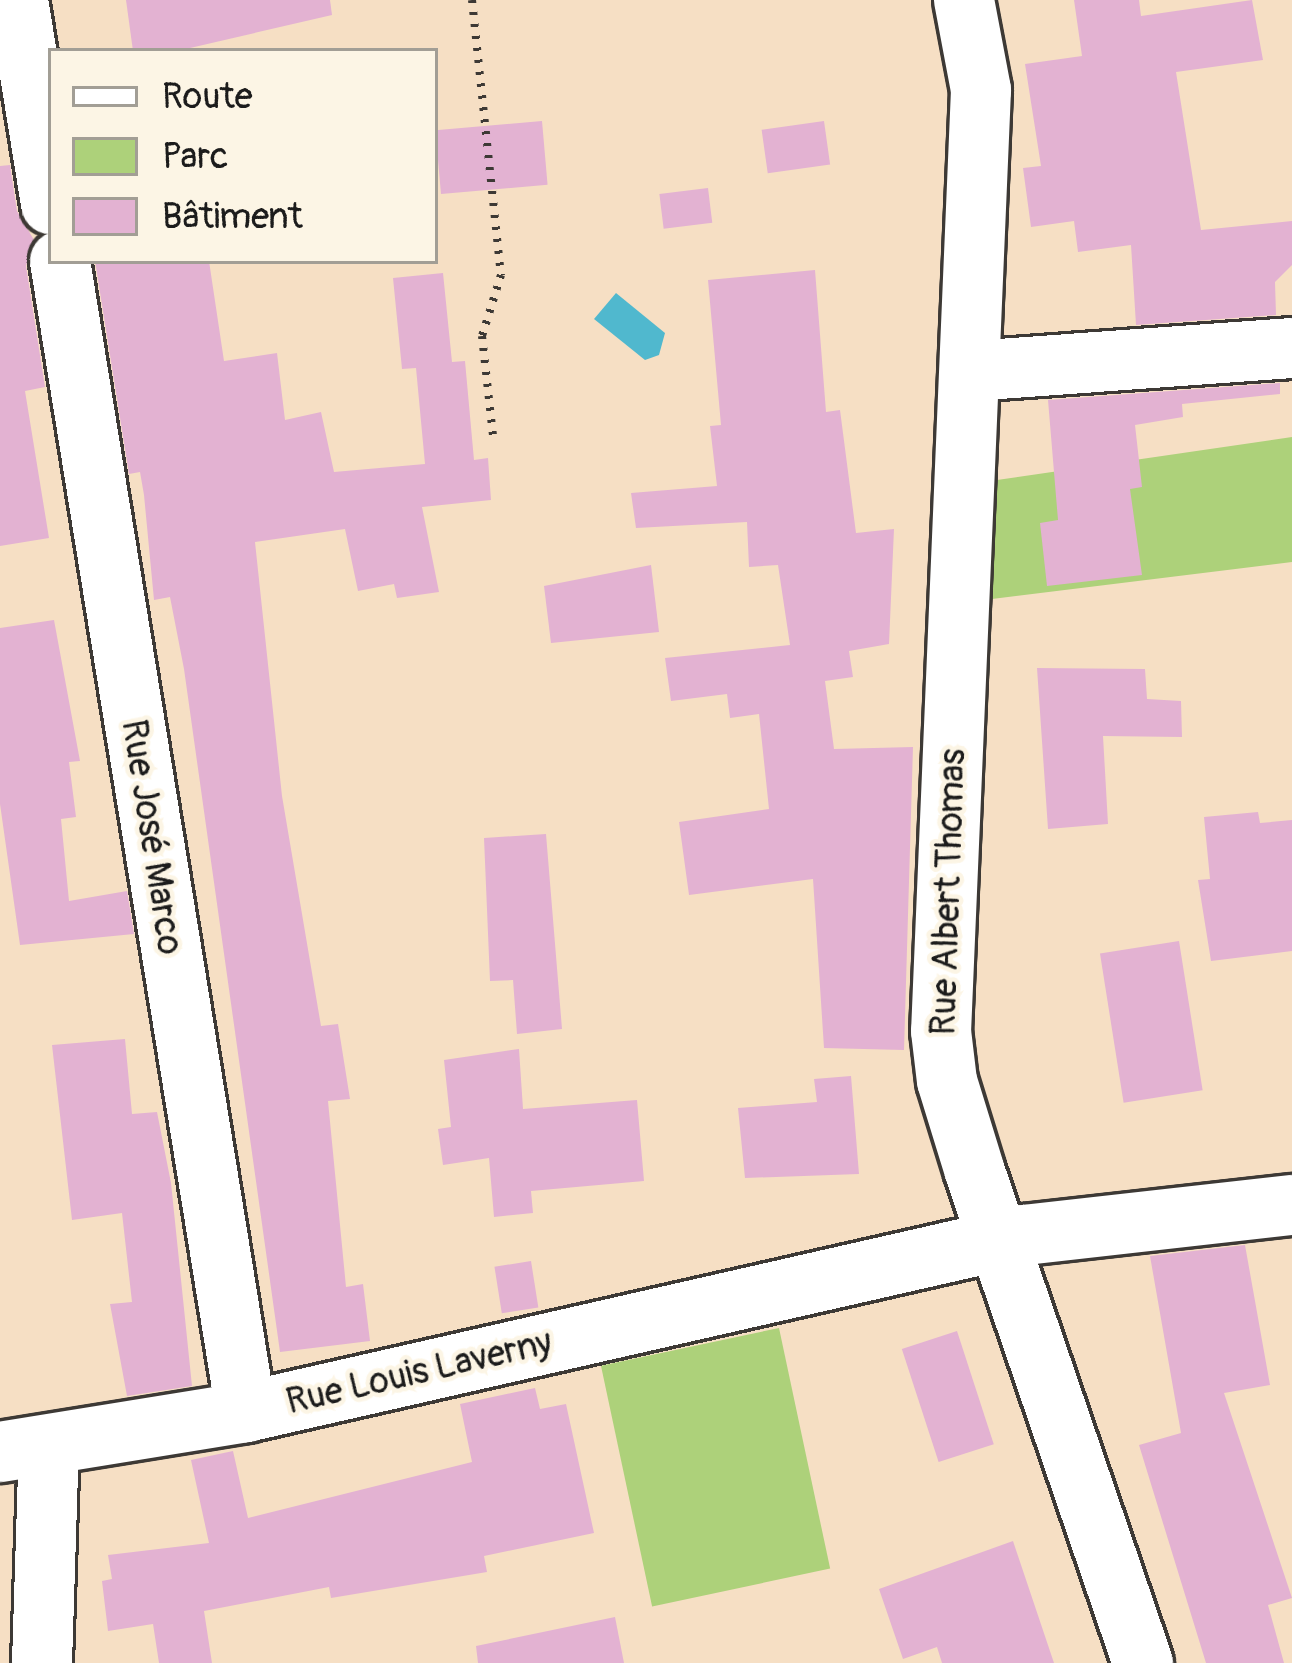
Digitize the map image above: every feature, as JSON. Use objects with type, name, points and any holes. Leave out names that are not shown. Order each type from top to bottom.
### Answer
[{"type":"street","points":[[18,0],[48,185]]},
{"type":"street","name":"Rue Albert Thomas","points":[[964,0],[969,58],[981,90],[941,1031],[947,1081],[1143,1663]]},
{"type":"street","name":"Rue Albert Thomas","points":[[981,90],[996,58],[997,0]]},
{"type":"street","name":"Rue José Marco","points":[[60,264],[245,1412]]},
{"type":"street","points":[[970,371],[1292,348]]},
{"type":"street","name":"Rue Louis Laverny","points":[[42,1663],[24,1449],[245,1412],[999,1240],[1292,1205]]},
{"type":"path","points":[[472,0],[501,275],[482,336],[493,436]]},
{"type":"green space","points":[[1292,437],[1292,562],[992,599],[997,480]]},
{"type":"green space","points":[[779,1328],[830,1569],[652,1606],[601,1366]]},
{"type":"water","points":[[616,293],[665,333],[659,355],[645,360],[594,319]]},
{"type":"building","points":[[126,0],[330,0],[332,15],[190,48],[133,48]]},
{"type":"building","points":[[1074,0],[1139,0],[1141,16],[1252,0],[1263,60],[1176,72],[1201,230],[1292,221],[1292,265],[1275,282],[1276,315],[1136,325],[1131,245],[1078,252],[1074,221],[1031,227],[1023,168],[1041,166],[1025,64],[1082,56]]},
{"type":"building","points":[[542,121],[548,185],[441,194],[438,130]]},
{"type":"building","points":[[824,121],[830,165],[768,173],[762,130]]},
{"type":"building","points":[[10,165],[17,211],[34,240],[26,266],[45,387],[25,391],[49,538],[0,546],[0,166]]},
{"type":"building","points":[[708,188],[712,223],[664,229],[659,194]]},
{"type":"building","points":[[95,264],[209,264],[224,361],[277,353],[285,420],[321,412],[334,472],[425,464],[416,368],[402,369],[393,278],[443,273],[452,362],[465,361],[474,460],[488,458],[491,500],[422,507],[439,592],[397,598],[394,584],[358,591],[345,529],[255,542],[282,796],[321,1026],[338,1024],[350,1099],[328,1101],[346,1287],[363,1284],[370,1341],[280,1352],[184,669],[170,597],[154,600],[140,472],[129,474]]},
{"type":"building","points":[[815,270],[826,412],[840,410],[856,533],[894,529],[889,644],[849,651],[853,677],[825,681],[834,749],[913,747],[904,1050],[824,1048],[813,879],[689,895],[679,822],[769,809],[759,714],[730,718],[727,694],[671,701],[665,658],[790,645],[778,565],[749,567],[747,522],[636,528],[631,493],[717,486],[710,426],[721,425],[708,280]]},
{"type":"building","points":[[1280,383],[1280,394],[1182,404],[1183,417],[1135,425],[1142,487],[1130,489],[1142,575],[1047,586],[1040,523],[1058,520],[1048,400]]},
{"type":"building","points":[[651,565],[659,632],[551,643],[544,586]]},
{"type":"building","points":[[54,620],[80,761],[69,762],[76,817],[61,819],[69,901],[127,891],[134,934],[20,945],[0,804],[0,628]]},
{"type":"building","points":[[1037,668],[1145,669],[1147,699],[1181,701],[1182,737],[1103,736],[1108,824],[1048,829]]},
{"type":"building","points":[[1258,812],[1260,823],[1292,820],[1292,951],[1211,961],[1198,880],[1210,879],[1204,817]]},
{"type":"building","points":[[546,834],[562,1029],[517,1034],[513,980],[490,981],[484,838]]},
{"type":"building","points":[[1179,941],[1203,1090],[1124,1103],[1100,954]]},
{"type":"building","points":[[125,1039],[132,1114],[157,1112],[171,1183],[192,1386],[127,1396],[110,1304],[132,1302],[122,1213],[72,1220],[52,1045]]},
{"type":"building","points":[[519,1049],[523,1109],[637,1100],[644,1181],[531,1191],[533,1213],[494,1217],[489,1158],[443,1165],[438,1129],[451,1127],[444,1060]]},
{"type":"building","points":[[851,1076],[859,1174],[745,1178],[738,1108],[817,1102],[814,1079]]},
{"type":"building","points":[[1245,1245],[1270,1385],[1224,1393],[1292,1598],[1268,1605],[1284,1663],[1206,1663],[1139,1445],[1181,1433],[1150,1256]]},
{"type":"building","points":[[531,1261],[538,1307],[502,1313],[494,1267]]},
{"type":"building","points":[[957,1331],[994,1444],[939,1462],[902,1349]]},
{"type":"building","points":[[535,1388],[540,1409],[566,1404],[594,1533],[484,1556],[487,1572],[331,1598],[329,1587],[204,1611],[212,1663],[159,1663],[153,1624],[108,1631],[102,1581],[112,1579],[108,1555],[209,1543],[191,1460],[233,1451],[248,1518],[472,1462],[460,1404]]},
{"type":"building","points":[[1013,1541],[1054,1663],[942,1663],[937,1647],[903,1659],[879,1589]]},
{"type":"building","points":[[615,1617],[624,1663],[478,1663],[476,1646]]}]
